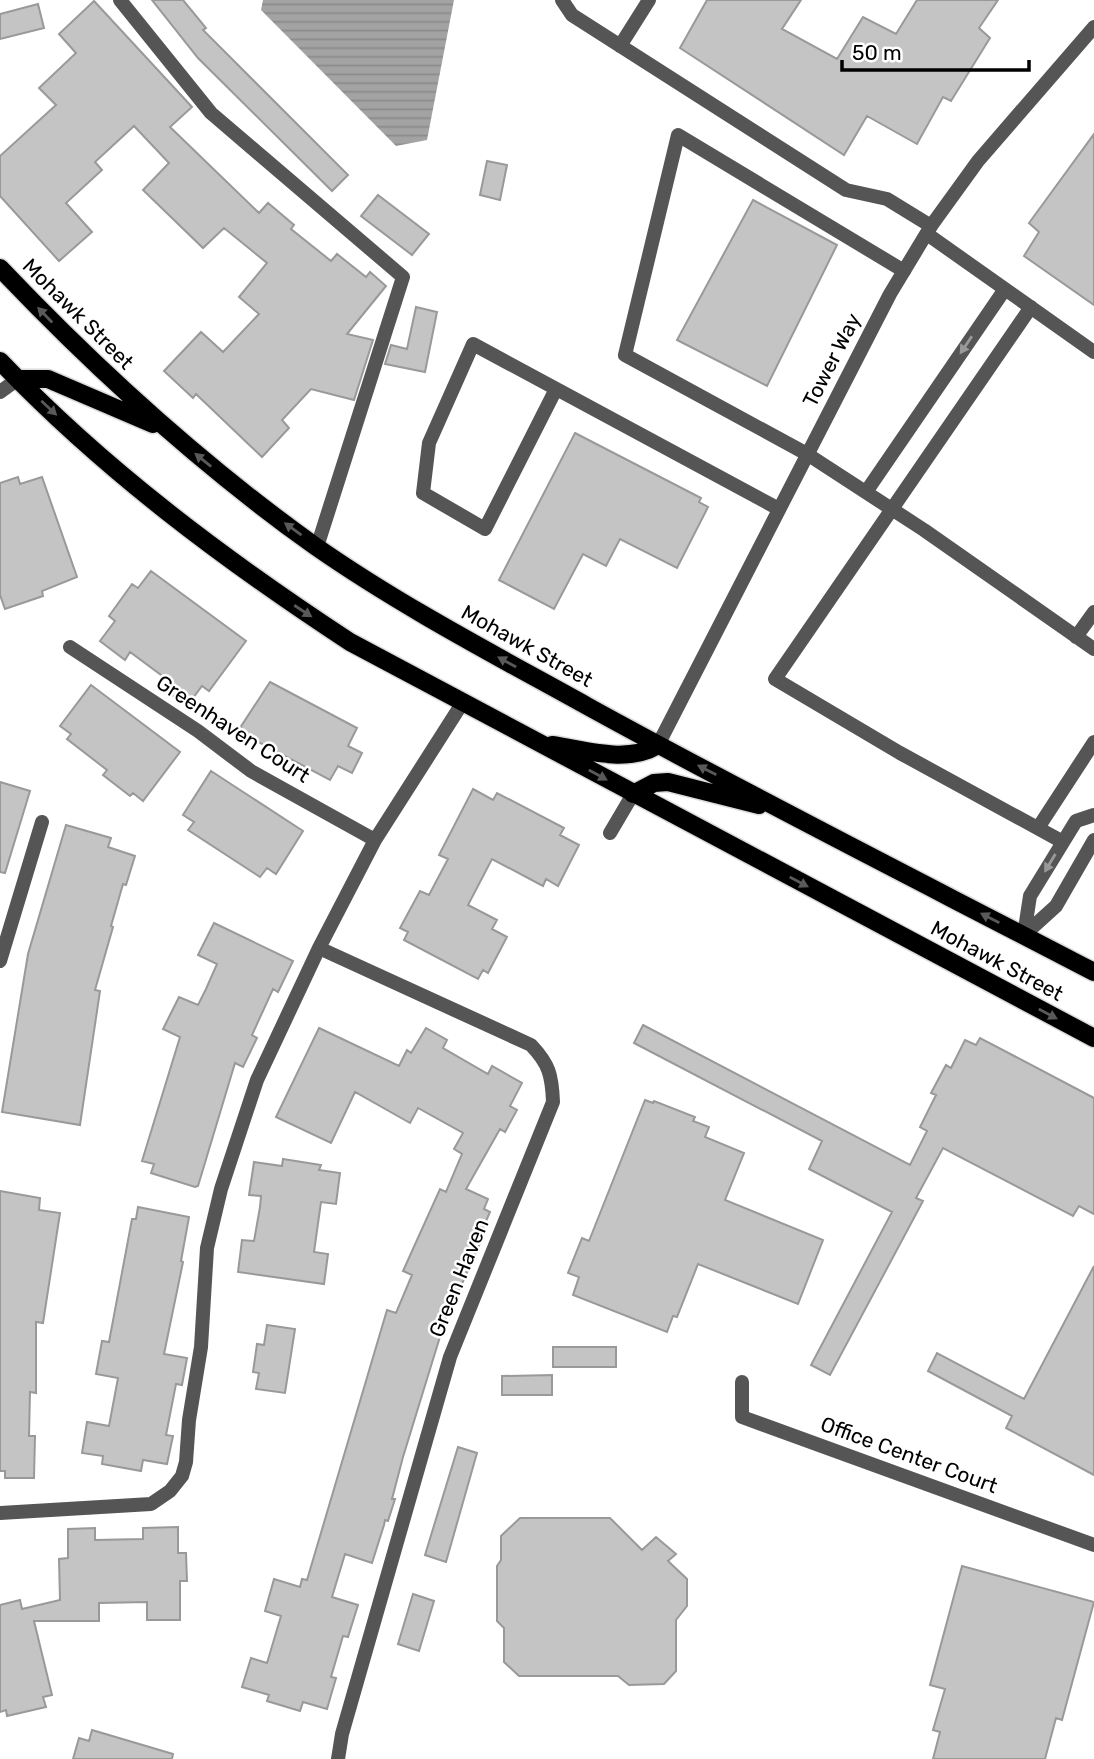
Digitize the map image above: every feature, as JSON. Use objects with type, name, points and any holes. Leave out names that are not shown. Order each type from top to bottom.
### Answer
[{"type":"main road","name":"Mohawk Street","points":[[0,268],[68,340],[166,430],[240,490],[317,547],[398,599],[658,745],[1094,972]]},
{"type":"main road","name":"Mohawk Street","points":[[0,361],[118,473],[270,590],[351,642],[1094,1038]]},
{"type":"main road","points":[[18,379],[48,379],[166,430]]},
{"type":"main road","points":[[538,743],[615,755],[635,755],[658,745]]},
{"type":"main road","points":[[633,794],[654,783],[668,782],[790,813]]},
{"type":"street","points":[[120,0],[211,113],[403,277],[317,547]]},
{"type":"street","points":[[562,0],[572,15],[846,190],[887,199],[1005,289],[1094,352]]},
{"type":"street","points":[[620,46],[649,0]]},
{"type":"street","name":"Tower Way","points":[[658,745],[890,294],[929,230],[978,161],[1094,27]]},
{"type":"street","points":[[904,271],[678,135],[625,355],[807,454],[892,509],[1094,649]]},
{"type":"street","points":[[866,492],[1005,289]]},
{"type":"street","points":[[1031,307],[775,679],[900,753],[1063,842]]},
{"type":"street","points":[[555,389],[485,529],[423,493],[429,443],[473,344],[779,509]]},
{"type":"street","points":[[0,392],[18,379]]},
{"type":"street","points":[[1076,637],[1094,612]]},
{"type":"street","name":"Greenhaven Court","points":[[70,647],[198,731],[251,771],[375,840]]},
{"type":"street","points":[[0,1513],[151,1504],[170,1491],[182,1476],[201,1347],[206,1248],[221,1189],[257,1080],[319,948],[375,840],[463,702]]},
{"type":"street","points":[[1038,828],[1094,742]]},
{"type":"street","points":[[610,833],[633,794]]},
{"type":"street","points":[[1024,935],[1030,896],[1076,821],[1094,816]]},
{"type":"street","points":[[0,961],[42,822]]},
{"type":"street","points":[[1024,935],[1056,906],[1094,840]]},
{"type":"street","name":"Green Haven","points":[[319,948],[531,1045],[544,1059],[552,1079],[553,1102],[450,1357],[342,1734],[338,1759]]},
{"type":"street","name":"Office Center Court","points":[[743,1381],[742,1416],[1094,1545]]},
{"type":"shaded area","points":[[263,0],[454,0],[427,140],[396,146],[261,10]]},
{"type":"building","points":[[152,0],[183,0],[206,28],[203,30],[348,175],[332,191],[198,58]]},
{"type":"building","points":[[707,0],[801,0],[782,29],[837,59],[863,17],[896,34],[917,0],[998,0],[979,28],[990,38],[951,101],[943,97],[917,144],[867,116],[844,155],[680,48]]},
{"type":"building","points":[[94,1],[192,107],[170,127],[259,213],[268,203],[294,225],[291,229],[331,261],[337,254],[366,277],[370,272],[386,286],[347,334],[373,340],[354,400],[311,389],[282,420],[289,428],[262,457],[196,394],[193,398],[164,371],[201,332],[223,352],[259,314],[239,297],[267,263],[224,228],[203,248],[143,190],[169,163],[134,126],[95,162],[102,170],[66,203],[92,232],[59,261],[0,196],[0,156],[56,105],[39,88],[76,53],[59,34]]},
{"type":"building","points":[[38,4],[44,28],[0,39],[0,14]]},
{"type":"building","points":[[1094,134],[1094,305],[1024,256],[1039,232],[1029,223]]},
{"type":"building","points":[[487,161],[507,165],[500,200],[480,195]]},
{"type":"building","points":[[378,195],[429,234],[412,255],[361,216]]},
{"type":"building","points":[[753,200],[837,245],[767,386],[677,340]]},
{"type":"building","points":[[416,307],[437,312],[425,372],[385,364],[391,345],[407,349]]},
{"type":"building","points":[[575,433],[701,498],[699,502],[708,507],[677,568],[620,539],[606,566],[583,554],[554,609],[499,580]]},
{"type":"building","points":[[18,477],[20,484],[42,477],[77,577],[42,591],[43,596],[5,609],[0,595],[0,483]]},
{"type":"building","points":[[151,571],[246,641],[209,691],[202,686],[187,706],[163,688],[169,681],[130,652],[125,660],[100,641],[115,621],[109,616],[132,584],[138,588]]},
{"type":"building","points":[[270,682],[357,728],[348,746],[362,753],[352,773],[338,766],[330,780],[238,731]]},
{"type":"building","points":[[91,685],[180,752],[143,801],[133,793],[130,796],[103,775],[107,770],[67,739],[71,734],[60,726]]},
{"type":"building","points":[[211,771],[303,831],[276,874],[267,868],[260,877],[188,830],[194,822],[183,815]]},
{"type":"building","points":[[0,782],[30,791],[5,873],[0,872]]},
{"type":"building","points":[[473,789],[493,800],[497,793],[564,828],[560,835],[579,845],[558,886],[546,879],[543,886],[492,859],[468,905],[497,920],[492,929],[507,937],[488,973],[483,970],[478,979],[404,940],[408,932],[400,928],[420,891],[429,895],[448,859],[439,855]]},
{"type":"building","points":[[66,825],[111,838],[108,847],[135,856],[126,885],[123,884],[95,990],[100,991],[80,1125],[2,1112],[28,954]]},
{"type":"building","points":[[214,923],[293,961],[278,992],[273,989],[252,1035],[257,1038],[243,1067],[235,1063],[198,1186],[195,1187],[151,1173],[154,1164],[142,1161],[180,1037],[163,1029],[179,997],[198,1005],[206,989],[217,964],[198,955]]},
{"type":"building","points":[[643,1025],[910,1165],[927,1131],[920,1127],[936,1095],[931,1093],[946,1065],[951,1068],[965,1040],[976,1045],[980,1038],[1094,1098],[1094,1214],[1079,1206],[1073,1216],[943,1148],[916,1198],[923,1201],[830,1375],[811,1365],[892,1212],[809,1169],[822,1141],[634,1043]]},
{"type":"building","points":[[319,1028],[399,1066],[407,1050],[411,1053],[426,1028],[447,1040],[443,1048],[488,1074],[492,1066],[522,1083],[510,1106],[517,1110],[505,1132],[500,1129],[466,1189],[488,1199],[484,1209],[490,1212],[477,1242],[480,1243],[454,1302],[451,1301],[403,1457],[388,1521],[385,1520],[372,1563],[345,1554],[332,1597],[358,1605],[348,1637],[343,1636],[331,1677],[336,1678],[327,1709],[303,1702],[300,1711],[267,1701],[269,1695],[242,1687],[251,1658],[267,1663],[281,1616],[265,1611],[274,1579],[300,1587],[302,1579],[307,1580],[387,1310],[396,1313],[412,1275],[403,1271],[440,1189],[446,1192],[462,1154],[454,1149],[463,1133],[418,1108],[410,1123],[355,1092],[331,1143],[276,1117]]},
{"type":"building","points":[[645,1100],[695,1117],[693,1121],[709,1127],[705,1137],[744,1153],[725,1200],[823,1240],[798,1304],[698,1264],[677,1317],[673,1316],[667,1332],[573,1295],[579,1277],[568,1273],[582,1238],[589,1241]]},
{"type":"building","points":[[283,1159],[321,1165],[319,1170],[340,1173],[336,1204],[321,1202],[314,1252],[328,1254],[324,1284],[238,1272],[242,1240],[254,1241],[260,1207],[261,1196],[249,1195],[254,1162],[282,1166]]},
{"type":"building","points":[[0,1191],[40,1198],[39,1210],[60,1213],[43,1323],[36,1322],[36,1393],[30,1392],[29,1436],[35,1436],[34,1478],[5,1478],[5,1471],[0,1471]]},
{"type":"building","points":[[138,1207],[189,1217],[181,1261],[183,1262],[164,1354],[187,1358],[182,1385],[176,1384],[166,1435],[173,1436],[167,1464],[143,1460],[141,1471],[102,1464],[103,1456],[82,1453],[87,1422],[109,1426],[118,1378],[96,1374],[102,1341],[109,1342],[132,1219],[136,1219]]},
{"type":"building","points":[[1094,1266],[1094,1475],[1006,1428],[1012,1416],[928,1371],[937,1353],[1024,1399]]},
{"type":"building","points":[[267,1325],[295,1329],[285,1393],[256,1389],[259,1373],[253,1372],[257,1344],[264,1345]]},
{"type":"building","points":[[553,1347],[616,1347],[616,1367],[553,1367]]},
{"type":"building","points":[[552,1375],[552,1395],[502,1395],[502,1376]]},
{"type":"building","points":[[458,1447],[477,1453],[446,1562],[425,1555]]},
{"type":"building","points":[[520,1518],[610,1518],[642,1550],[656,1537],[676,1554],[668,1561],[687,1579],[687,1606],[676,1620],[676,1671],[664,1684],[629,1685],[618,1676],[519,1676],[504,1662],[504,1628],[497,1621],[497,1566],[501,1560],[501,1536]]},
{"type":"building","points":[[178,1527],[178,1553],[186,1553],[187,1581],[180,1581],[180,1620],[147,1620],[147,1602],[99,1603],[99,1621],[34,1621],[52,1695],[43,1697],[46,1707],[7,1716],[6,1710],[0,1712],[0,1605],[20,1600],[22,1609],[60,1600],[59,1559],[68,1558],[68,1529],[95,1528],[95,1540],[143,1539],[143,1528]]},
{"type":"building","points":[[962,1566],[1094,1602],[1062,1720],[1056,1718],[1045,1759],[933,1759],[940,1732],[933,1730],[945,1689],[930,1685]]},
{"type":"building","points":[[413,1594],[434,1601],[419,1651],[398,1644]]},
{"type":"building","points":[[92,1730],[173,1754],[172,1759],[73,1759],[79,1738],[89,1741]]}]
